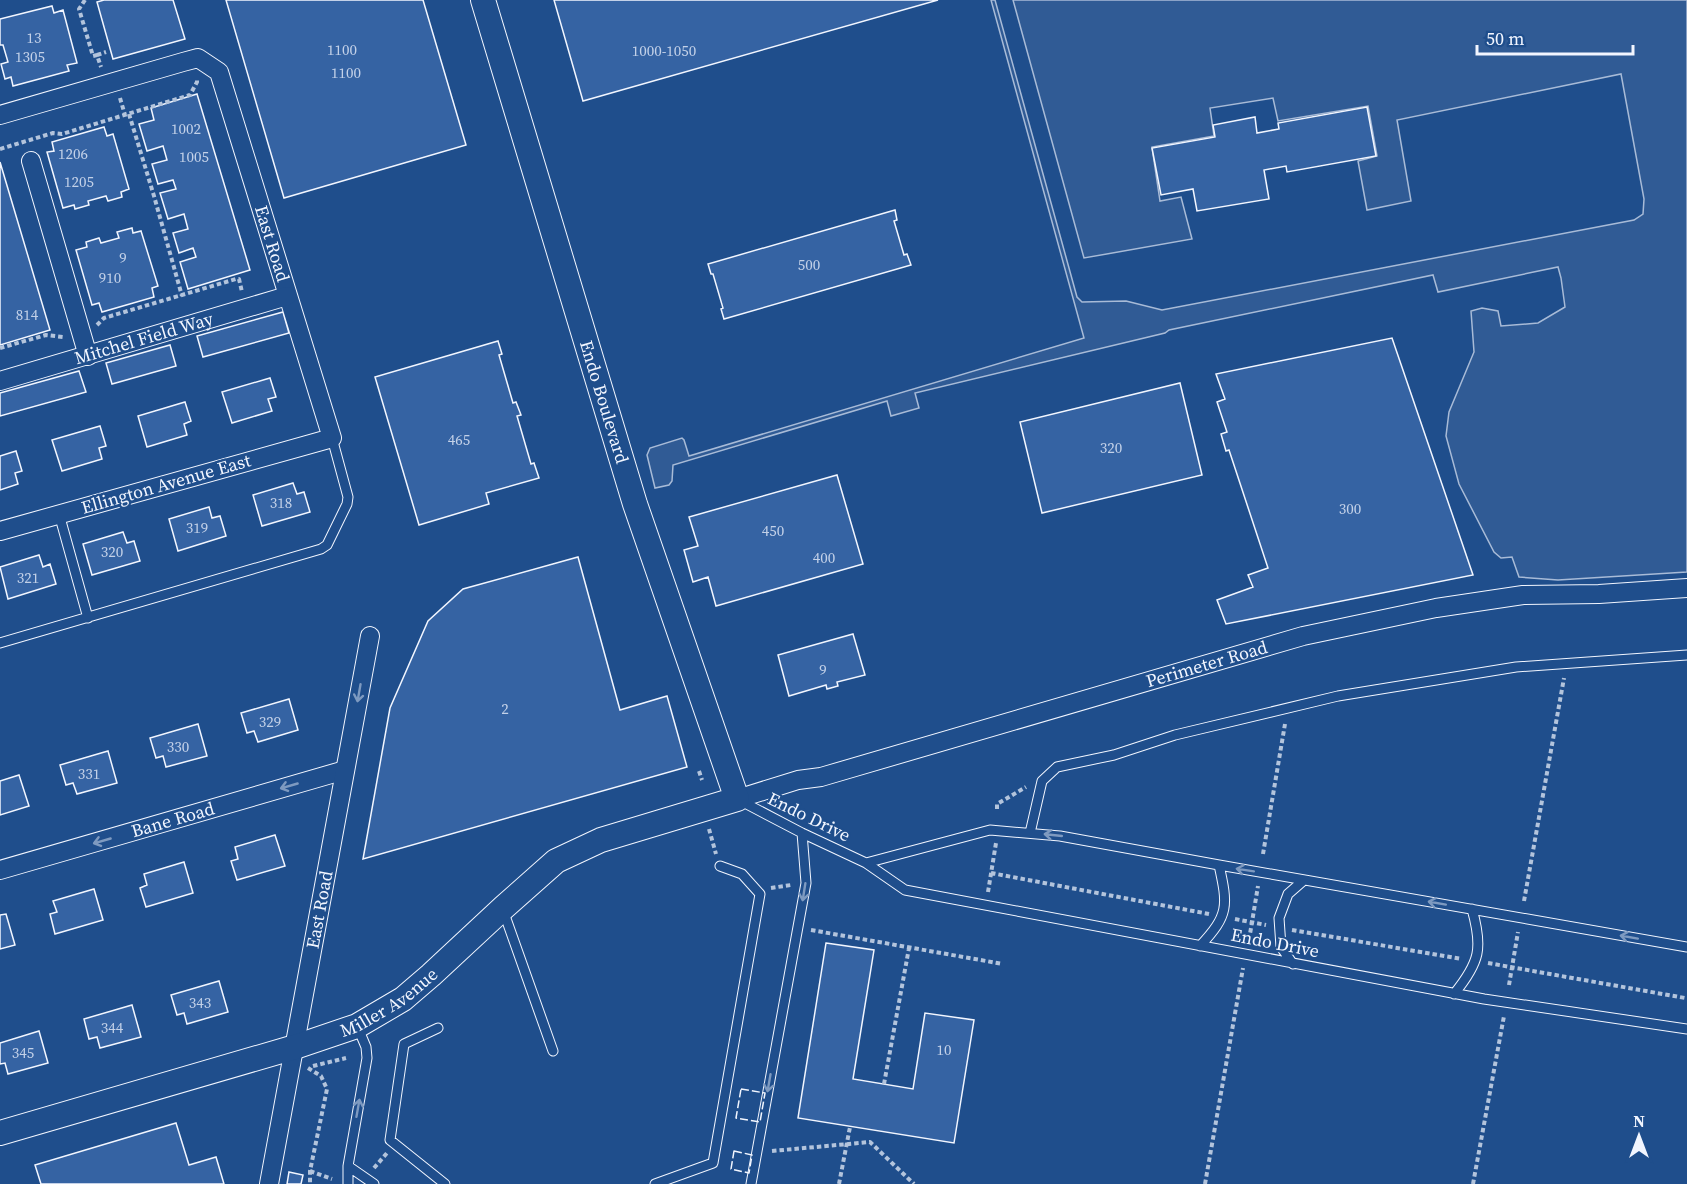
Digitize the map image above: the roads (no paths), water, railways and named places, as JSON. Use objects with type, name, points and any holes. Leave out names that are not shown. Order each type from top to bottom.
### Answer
[{"type":"street","name":"Endo Boulevard","points":[[483,0],[635,504],[737,799]]},
{"type":"street","name":"East Road","points":[[0,116],[198,58],[219,72],[332,438]]},
{"type":"street","points":[[31,161],[88,356]]},
{"type":"street","name":"Mitchel Field Way","points":[[0,381],[287,296]]},
{"type":"street","name":"Ellington Avenue East","points":[[0,531],[332,438]]},
{"type":"street","name":"Perimeter Road","points":[[737,799],[798,780],[821,777],[1303,636],[1436,608],[1523,595],[1599,594],[1687,588]]},
{"type":"street","name":"East Road","points":[[269,1184],[370,636]]},
{"type":"street","name":"Bane Road","points":[[0,870],[345,770]]},
{"type":"street","name":"Miller Avenue","points":[[0,1133],[295,1047],[357,1026],[410,993],[556,861],[601,840],[737,799]]},
{"type":"lane","points":[[1,640],[88,618],[321,549],[327,545],[347,504],[348,497],[332,438]]},
{"type":"lane","points":[[59,514],[88,618]]},
{"type":"lane","points":[[1030,833],[1042,781],[1057,767],[1114,755],[1175,735],[1338,696],[1493,670],[1687,656]]},
{"type":"lane","name":"Endo Drive","points":[[737,799],[867,863],[905,890],[1454,994],[1687,1029]]},
{"type":"lane","points":[[867,863],[990,830],[1070,837],[1219,866],[1687,947]]},
{"type":"lane","points":[[751,1184],[806,883],[802,833]]},
{"type":"lane","points":[[656,1184],[713,1163],[760,894],[742,874],[720,866]]},
{"type":"lane","points":[[1200,946],[1219,924],[1224,909],[1225,894],[1219,866]]},
{"type":"lane","points":[[1293,963],[1281,947],[1279,918],[1288,894],[1304,880]]},
{"type":"lane","points":[[503,908],[553,1051]]},
{"type":"lane","points":[[1454,994],[1468,977],[1475,961],[1478,932],[1472,909]]},
{"type":"lane","points":[[348,1184],[348,1166],[367,1058],[366,1047],[357,1026]]},
{"type":"lane","points":[[438,1028],[404,1044],[390,1140],[445,1184]]},
{"type":"lane","points":[[348,1166],[374,1184]]}]
